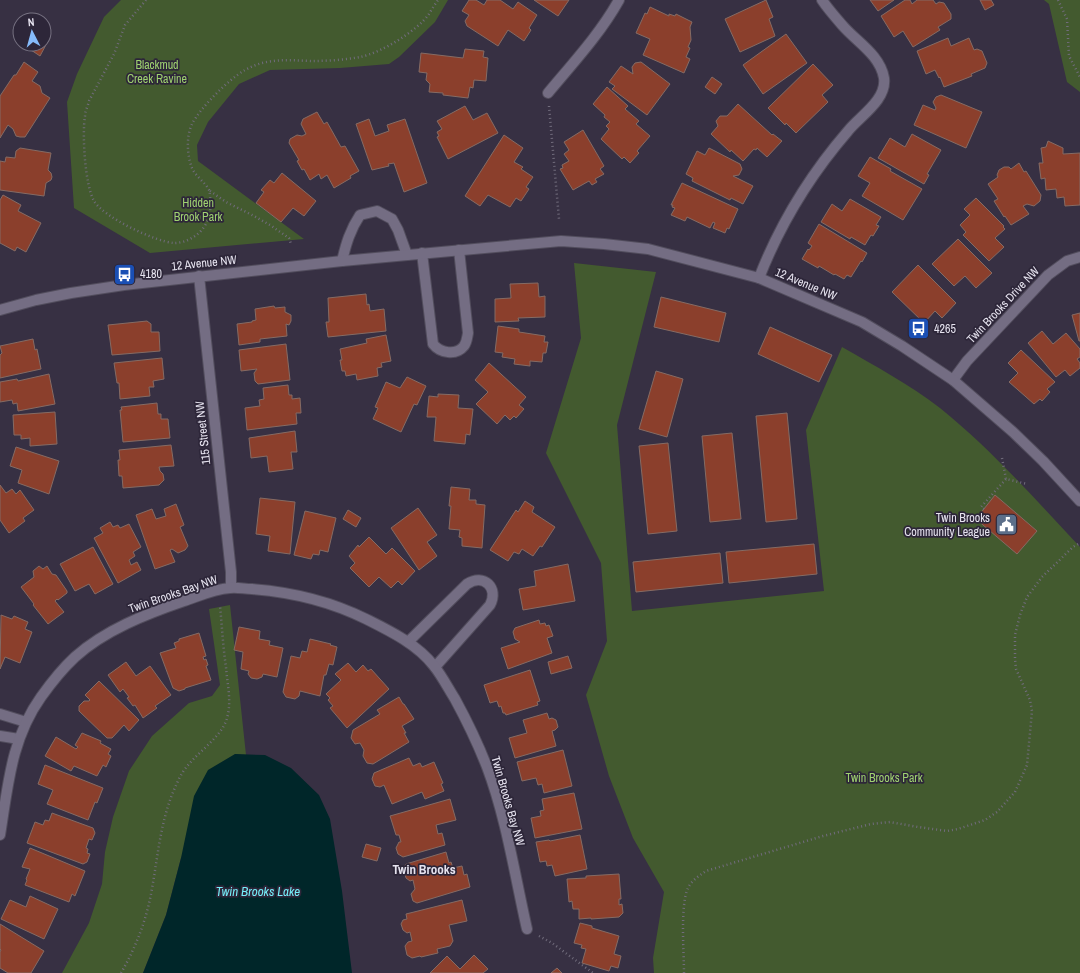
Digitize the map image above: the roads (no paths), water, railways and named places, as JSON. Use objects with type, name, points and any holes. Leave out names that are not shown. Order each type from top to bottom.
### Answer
[{"type":"street","points":[[548,93],[596,36],[611,15],[619,0]]},
{"type":"street","points":[[759,278],[774,242],[804,188],[825,158],[879,97],[883,88],[884,78],[875,58],[843,27],[822,0]]},
{"type":"street","points":[[342,261],[350,232],[360,215],[378,211],[392,219],[398,230],[407,255]]},
{"type":"street","name":"12 Avenue NW","points":[[0,310],[36,300],[124,285],[422,253],[561,241],[648,249],[759,278],[862,322],[902,346],[953,380],[1043,461],[1080,501]]},
{"type":"street","points":[[422,253],[433,344],[442,351],[453,352],[463,347],[466,343],[468,333],[459,250]]},
{"type":"street","name":"Twin Brooks Drive NW","points":[[953,380],[968,361],[1048,275],[1067,261],[1080,258]]},
{"type":"street","name":"115 Street NW","points":[[199,276],[231,572],[231,587]]},
{"type":"street","points":[[408,642],[467,584],[476,580],[482,580],[490,586],[494,595],[490,605],[435,667]]},
{"type":"street","name":"Twin Brooks Bay NW","points":[[0,835],[14,752],[26,722],[40,698],[57,676],[76,656],[99,639],[122,626],[146,615],[216,590],[231,587],[270,590],[306,597],[349,610],[408,642],[423,653],[435,667],[466,720],[487,768],[502,819],[527,929]]},
{"type":"street","points":[[0,714],[26,722]]},
{"type":"street","points":[[0,736],[19,739]]},
{"type":"water","name":"Twin Brooks Lake","points":[[235,754],[265,755],[291,768],[319,795],[330,819],[342,891],[352,973],[143,973],[166,915],[181,858],[194,796],[208,770]]},
{"type":"place","name":"4180","points":[[125,274]]},
{"type":"place","name":"4265","points":[[918,329]]},
{"type":"place","name":"Twin Brooks Community League","points":[[1006,525]]},
{"type":"district","name":"Twin Brooks","points":[[424,869]]},
{"type":"park label","name":"Blackmud Creek Ravine","points":[[157,72]]},
{"type":"park label","name":"Hidden Brook Park","points":[[198,210]]},
{"type":"park label","name":"Twin Brooks Park","points":[[884,778]]}]
